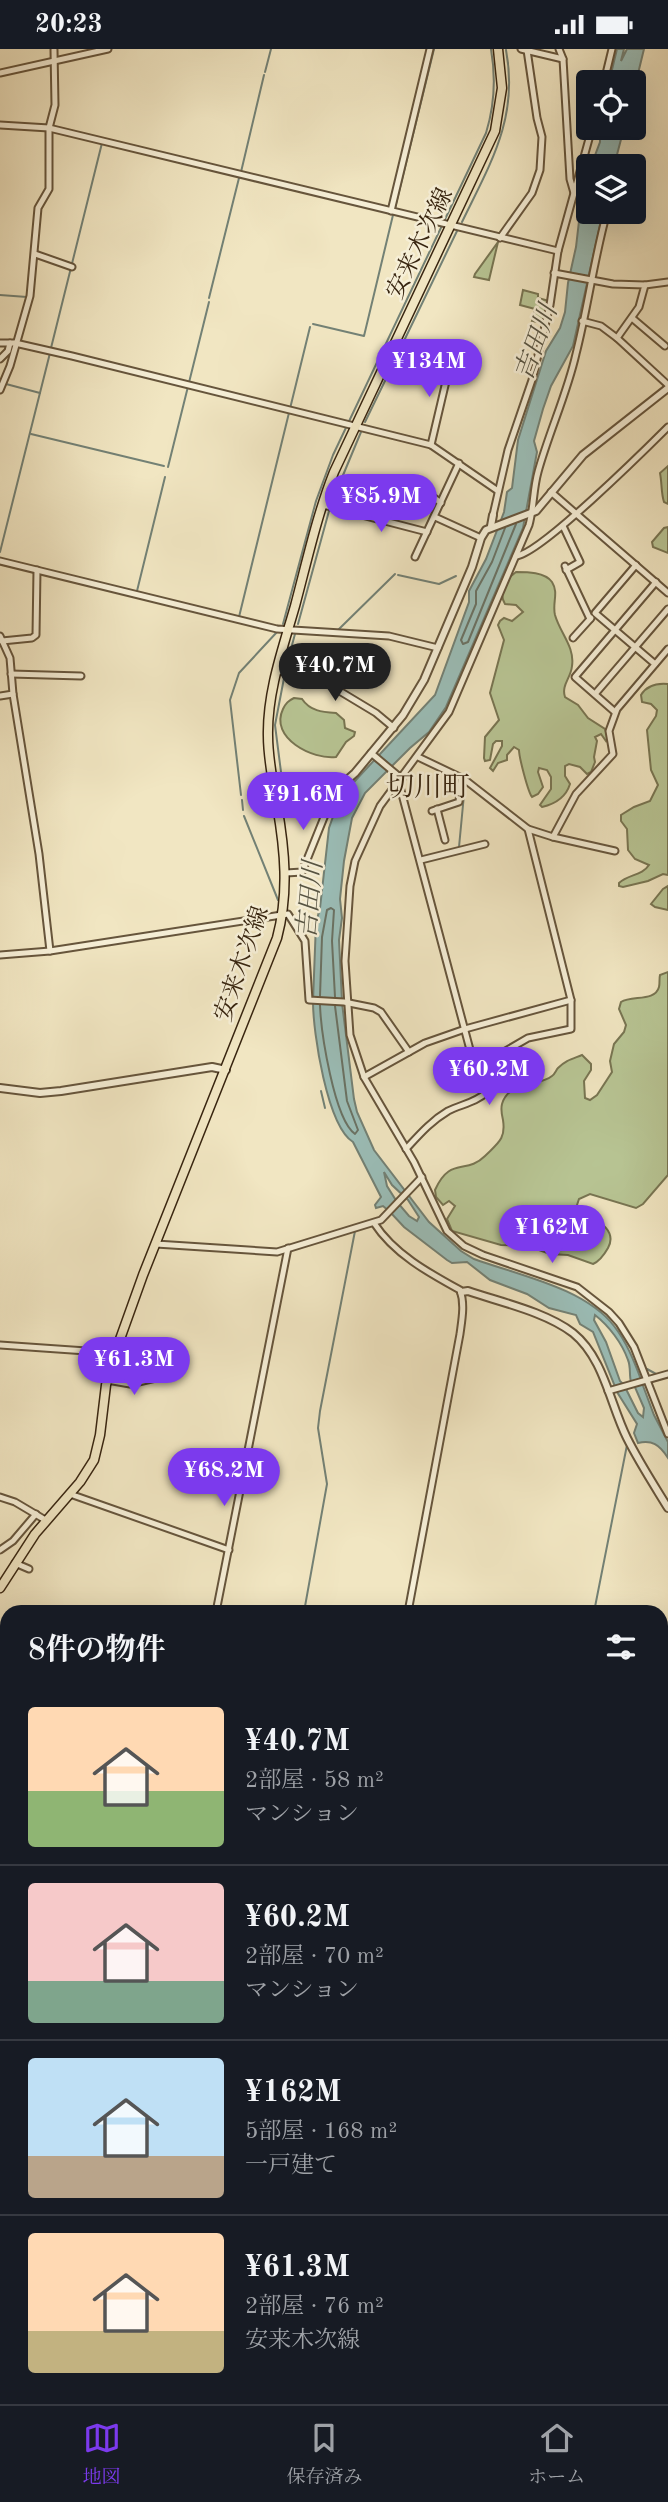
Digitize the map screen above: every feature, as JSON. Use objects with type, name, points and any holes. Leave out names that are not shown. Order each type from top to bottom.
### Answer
[{"type":"main road","name":"安来木次線","points":[[1,1584],[47,1521],[86,1474],[97,1453],[107,1380],[115,1353],[273,949],[283,915],[286,873],[268,739],[271,697],[277,671],[334,472],[495,131],[502,88],[498,49]]},
{"type":"street","points":[[0,73],[108,49]]},
{"type":"street","points":[[391,211],[430,49]]},
{"type":"street","points":[[559,49],[563,59],[570,179],[574,193]]},
{"type":"street","points":[[607,70],[612,49]]},
{"type":"street","points":[[0,390],[30,296],[38,208],[49,189],[49,128],[55,105],[54,50]]},
{"type":"street","points":[[499,238],[532,193],[540,170],[542,138],[524,50],[563,59]]},
{"type":"street","points":[[0,125],[49,128],[558,251]]},
{"type":"street","points":[[492,526],[492,515],[508,450],[532,380],[550,305],[558,251],[589,140]]},
{"type":"street","points":[[604,224],[576,354],[534,487],[531,514],[516,556],[449,712],[376,813],[362,843],[352,874],[345,961],[345,1003],[350,1035],[364,1077],[422,1177],[445,1228],[464,1246],[483,1255],[577,1287],[609,1313],[628,1337],[668,1434]]},
{"type":"street","points":[[35,254],[72,267]]},
{"type":"street","points":[[556,274],[613,284],[645,285],[668,282]]},
{"type":"street","points":[[617,338],[639,307],[645,285]]},
{"type":"street","points":[[632,318],[666,346]]},
{"type":"street","points":[[277,806],[329,793],[342,786],[373,755],[416,697],[472,567],[481,538],[492,526],[531,514],[583,455],[668,387],[617,338],[601,326],[582,321]]},
{"type":"street","points":[[0,343],[13,343],[431,445],[498,491]]},
{"type":"street","points":[[0,359],[13,343]]},
{"type":"street","points":[[431,445],[452,360]]},
{"type":"street","points":[[516,556],[526,553],[562,526],[668,427]]},
{"type":"street","points":[[415,557],[459,463]]},
{"type":"street","points":[[425,491],[441,503]]},
{"type":"street","points":[[551,492],[668,593]]},
{"type":"street","points":[[323,505],[427,532]]},
{"type":"street","points":[[435,517],[481,538]]},
{"type":"street","points":[[562,526],[580,562],[566,568],[593,616],[615,630],[655,664]]},
{"type":"street","points":[[0,561],[288,631],[389,636],[438,647]]},
{"type":"street","points":[[573,638],[636,565]]},
{"type":"street","points":[[37,570],[36,635],[32,638],[1,638],[10,656],[13,694],[37,842],[50,951]]},
{"type":"street","points":[[615,712],[575,677],[656,582]]},
{"type":"street","points":[[595,694],[668,609]]},
{"type":"street","points":[[553,837],[576,794],[612,754],[609,731],[615,712],[668,649]]},
{"type":"street","points":[[277,671],[308,672],[376,713],[394,728]]},
{"type":"street","points":[[11,674],[81,676]]},
{"type":"street","points":[[0,696],[13,694]]},
{"type":"street","points":[[373,755],[400,780],[465,1029],[487,1093],[474,1102],[462,1105],[434,1120],[406,1149]]},
{"type":"street","points":[[418,757],[461,778],[528,829],[615,852]]},
{"type":"street","points":[[445,840],[434,810],[458,802],[461,778]]},
{"type":"street","points":[[286,873],[302,872],[331,800],[329,793]]},
{"type":"street","points":[[476,1067],[527,1038],[571,1029],[570,1000],[528,829]]},
{"type":"street","points":[[421,860],[485,844]]},
{"type":"street","points":[[0,955],[50,951],[283,915],[291,916],[305,941],[307,997],[312,1002],[368,1006],[381,1012],[408,1052]]},
{"type":"street","points":[[364,1077],[408,1052],[465,1029],[570,1000]]},
{"type":"street","points":[[0,1088],[40,1093],[212,1067],[226,1070]]},
{"type":"street","points":[[156,1244],[275,1252],[381,1220],[422,1177]]},
{"type":"street","points":[[374,1223],[408,1257],[461,1292],[468,1291],[548,1320],[566,1328],[580,1340],[592,1355],[610,1391],[626,1437],[668,1508]]},
{"type":"street","points":[[217,1605],[288,1248]]},
{"type":"street","points":[[409,1605],[461,1324],[461,1292]]},
{"type":"street","points":[[0,1345],[115,1353]]},
{"type":"street","points":[[610,1391],[664,1376]]},
{"type":"street","points":[[107,1380],[131,1384],[160,1377]]},
{"type":"street","points":[[659,1415],[668,1412]]},
{"type":"street","points":[[70,1494],[229,1550]]},
{"type":"street","points":[[0,1497],[15,1502],[47,1521]]},
{"type":"street","points":[[0,1550],[13,1541],[36,1514]]},
{"type":"street","points":[[15,1563],[29,1569]]},
{"type":"green space","points":[[498,242],[489,280],[474,277],[475,274]]},
{"type":"green space","points":[[523,290],[538,294],[538,298],[549,301],[543,323],[532,321],[535,309],[520,305]]},
{"type":"green space","points":[[668,466],[668,504],[663,499],[660,473]]},
{"type":"green space","points":[[668,527],[668,553],[653,547],[652,542]]},
{"type":"green space","points":[[516,572],[540,574],[552,582],[555,590],[555,615],[572,659],[564,689],[565,697],[605,729],[608,737],[606,741],[601,734],[595,737],[595,762],[591,772],[587,774],[580,767],[569,764],[565,766],[565,776],[570,784],[566,793],[542,807],[540,805],[551,789],[551,777],[547,770],[539,768],[543,787],[532,797],[519,750],[514,747],[507,755],[507,760],[498,763],[493,771],[490,768],[502,741],[493,744],[490,760],[485,761],[484,758],[485,737],[499,720],[490,693],[504,640],[498,625],[504,618],[512,621],[523,612],[516,605],[505,604],[502,595],[504,586]]},
{"type":"green space","points":[[668,684],[668,875],[663,874],[623,887],[619,886],[619,883],[649,865],[635,859],[628,850],[627,829],[621,821],[621,815],[650,801],[658,785],[651,770],[647,730],[657,710],[651,704],[642,702],[641,695],[653,685]]},
{"type":"green space","points":[[294,698],[302,699],[317,710],[336,713],[344,720],[345,728],[355,732],[336,757],[305,751],[288,738],[280,720],[285,705]]},
{"type":"green space","points":[[668,886],[668,910],[651,904],[663,889]]},
{"type":"green space","points":[[668,972],[668,1175],[643,1204],[636,1208],[590,1194],[579,1199],[578,1209],[602,1224],[610,1235],[608,1248],[602,1257],[593,1264],[568,1255],[550,1254],[528,1246],[501,1245],[452,1231],[447,1219],[455,1206],[449,1201],[443,1205],[436,1197],[435,1190],[446,1173],[478,1162],[500,1140],[504,1126],[502,1106],[506,1096],[517,1087],[546,1079],[564,1063],[582,1055],[591,1064],[591,1070],[584,1081],[585,1098],[590,1100],[597,1095],[612,1072],[610,1061],[614,1044],[626,1025],[619,1009],[621,1002],[653,995],[659,987],[660,975]]},
{"type":"water","points":[[617,49],[624,49],[621,61],[627,49],[644,49],[639,70],[612,70]]},
{"type":"water","points":[[621,140],[617,154],[596,154],[600,142]]},
{"type":"water","points":[[579,224],[600,224],[573,346],[551,386],[534,441],[537,452],[523,528],[446,707],[429,732],[365,793],[352,818],[340,899],[342,1001],[313,1001],[316,923],[329,828],[335,811],[353,783],[435,695],[469,602],[469,591],[486,559],[504,512],[507,492],[512,488],[518,440],[546,351],[560,328],[565,312]]},
{"type":"water","points":[[313,1002],[342,1003],[357,1112],[374,1150],[429,1222],[474,1259],[569,1292],[601,1313],[623,1340],[642,1382],[631,1382],[629,1363],[622,1347],[595,1315],[594,1320],[606,1342],[620,1381],[625,1386],[616,1389],[593,1332],[580,1324],[576,1315],[549,1308],[527,1294],[490,1280],[467,1262],[452,1263],[404,1227],[390,1212],[398,1203],[409,1216],[417,1221],[419,1217],[384,1172],[387,1186],[397,1202],[389,1211],[383,1206],[376,1208],[375,1205],[381,1197],[353,1142],[344,1133],[336,1118],[329,1099],[319,1055]]},
{"type":"water","points":[[642,1383],[668,1442],[668,1458],[655,1444],[638,1443],[634,1433],[637,1424],[616,1390],[625,1387],[638,1413],[643,1417],[644,1408],[634,1385]]},
{"type":"waterway","points":[[265,72],[271,49]]},
{"type":"waterway","points":[[395,208],[434,49]]},
{"type":"waterway","points":[[283,624],[316,501],[333,455],[486,133],[494,91],[491,49]]},
{"type":"waterway","points":[[462,222],[492,160],[505,119],[509,97],[506,50]]},
{"type":"waterway","points":[[241,172],[264,75]]},
{"type":"waterway","points":[[51,348],[102,143]]},
{"type":"waterway","points":[[209,298],[239,178]]},
{"type":"waterway","points":[[313,324],[364,336],[393,215]]},
{"type":"waterway","points":[[402,345],[457,231]]},
{"type":"waterway","points":[[0,295],[27,297]]},
{"type":"waterway","points":[[168,467],[209,302]]},
{"type":"waterway","points":[[239,617],[310,327]]},
{"type":"waterway","points":[[9,354],[13,346]]},
{"type":"waterway","points":[[365,422],[400,350]]},
{"type":"waterway","points":[[0,552],[50,353]]},
{"type":"waterway","points":[[6,384],[40,393]]},
{"type":"waterway","points":[[331,504],[361,432]]},
{"type":"waterway","points":[[31,434],[164,466]]},
{"type":"waterway","points":[[137,591],[165,477]]},
{"type":"waterway","points":[[298,624],[329,511]]},
{"type":"waterway","points":[[338,630],[395,574]]},
{"type":"waterway","points":[[398,575],[439,584],[456,576]]},
{"type":"waterway","points":[[241,795],[230,700],[239,673],[277,632]]},
{"type":"waterway","points":[[286,667],[295,634]]},
{"type":"waterway","points":[[281,772],[275,725],[285,673]]},
{"type":"waterway","points":[[459,847],[465,784]]},
{"type":"waterway","points":[[242,800],[243,810]]},
{"type":"waterway","points":[[244,816],[278,900]]},
{"type":"waterway","points":[[321,1091],[325,1108]]},
{"type":"waterway","points":[[305,1605],[327,1484],[318,1428],[320,1411],[355,1231]]},
{"type":"waterway","points":[[647,1369],[658,1375]]},
{"type":"waterway","points":[[595,1605],[627,1445]]},
{"type":"district","name":"切川町","points":[[428,789]]},
{"type":"water label","name":"吉田川","points":[[537,343]]},
{"type":"water label","name":"吉田川","points":[[311,900]]}]
